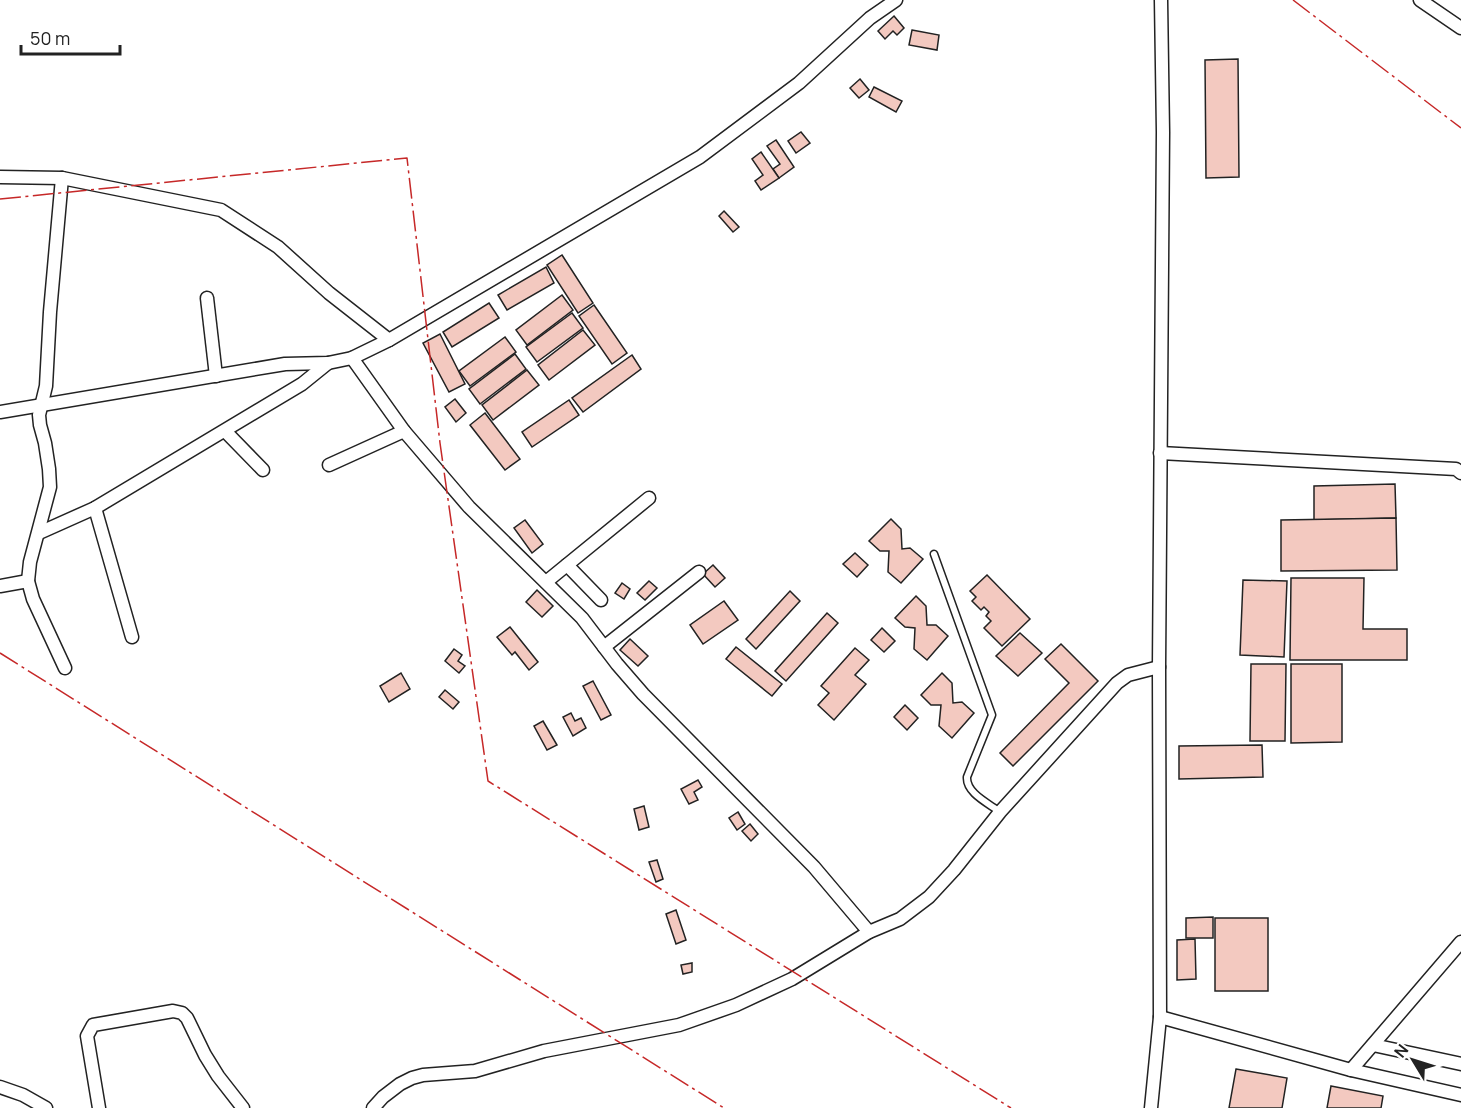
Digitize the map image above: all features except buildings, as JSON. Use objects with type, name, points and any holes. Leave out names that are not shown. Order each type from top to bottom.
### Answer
[{"type":"street","points":[[0,412],[285,364],[328,363],[352,358],[388,340],[700,157],[800,83],[870,18],[896,0]]},
{"type":"street","points":[[1151,1108],[1160,1017],[1161,0]]},
{"type":"street","points":[[1420,0],[1461,28]]},
{"type":"street","points":[[0,177],[62,178],[221,210],[278,247],[329,293],[388,340]]},
{"type":"street","points":[[62,178],[46,386],[39,415],[50,488],[30,562],[28,581],[33,599],[65,668]]},
{"type":"street","points":[[207,298],[216,376]]},
{"type":"street","points":[[352,358],[404,431],[468,507],[582,618],[644,693],[814,867],[869,932]]},
{"type":"street","points":[[39,533],[95,508],[302,384],[328,363]]},
{"type":"street","points":[[225,431],[264,470]]},
{"type":"street","points":[[329,465],[404,431]]},
{"type":"street","points":[[1160,453],[1459,468]]},
{"type":"street","points":[[546,582],[650,498]]},
{"type":"street","points":[[95,508],[132,637]]},
{"type":"street","points":[[567,565],[601,600]]},
{"type":"street","points":[[604,646],[699,572]]},
{"type":"street","points":[[0,585],[28,581]]},
{"type":"street","points":[[373,1108],[384,1096],[412,1078],[475,1071],[544,1051],[679,1025],[727,1008],[792,979],[869,932],[900,919],[929,897],[954,870],[1000,812],[1117,683],[1128,675],[1159,667]]},
{"type":"street","points":[[1351,1070],[1461,942]]},
{"type":"street","points":[[99,1108],[87,1036],[89,1030],[93,1025],[174,1011],[182,1013],[187,1018],[213,1069],[243,1108]]},
{"type":"street","points":[[1160,1017],[1351,1070],[1461,1095]]},
{"type":"street","points":[[1373,1045],[1461,1064]]},
{"type":"street","points":[[0,1087],[23,1095],[46,1108]]},
{"type":"lane","points":[[934,554],[992,715],[967,777],[967,783],[970,789],[1000,812]]},
{"type":"power","points":[[1293,0],[1461,128]]},
{"type":"power","points":[[0,199],[407,158],[440,443],[488,781],[1011,1108]]},
{"type":"power","points":[[0,653],[724,1108]]}]
